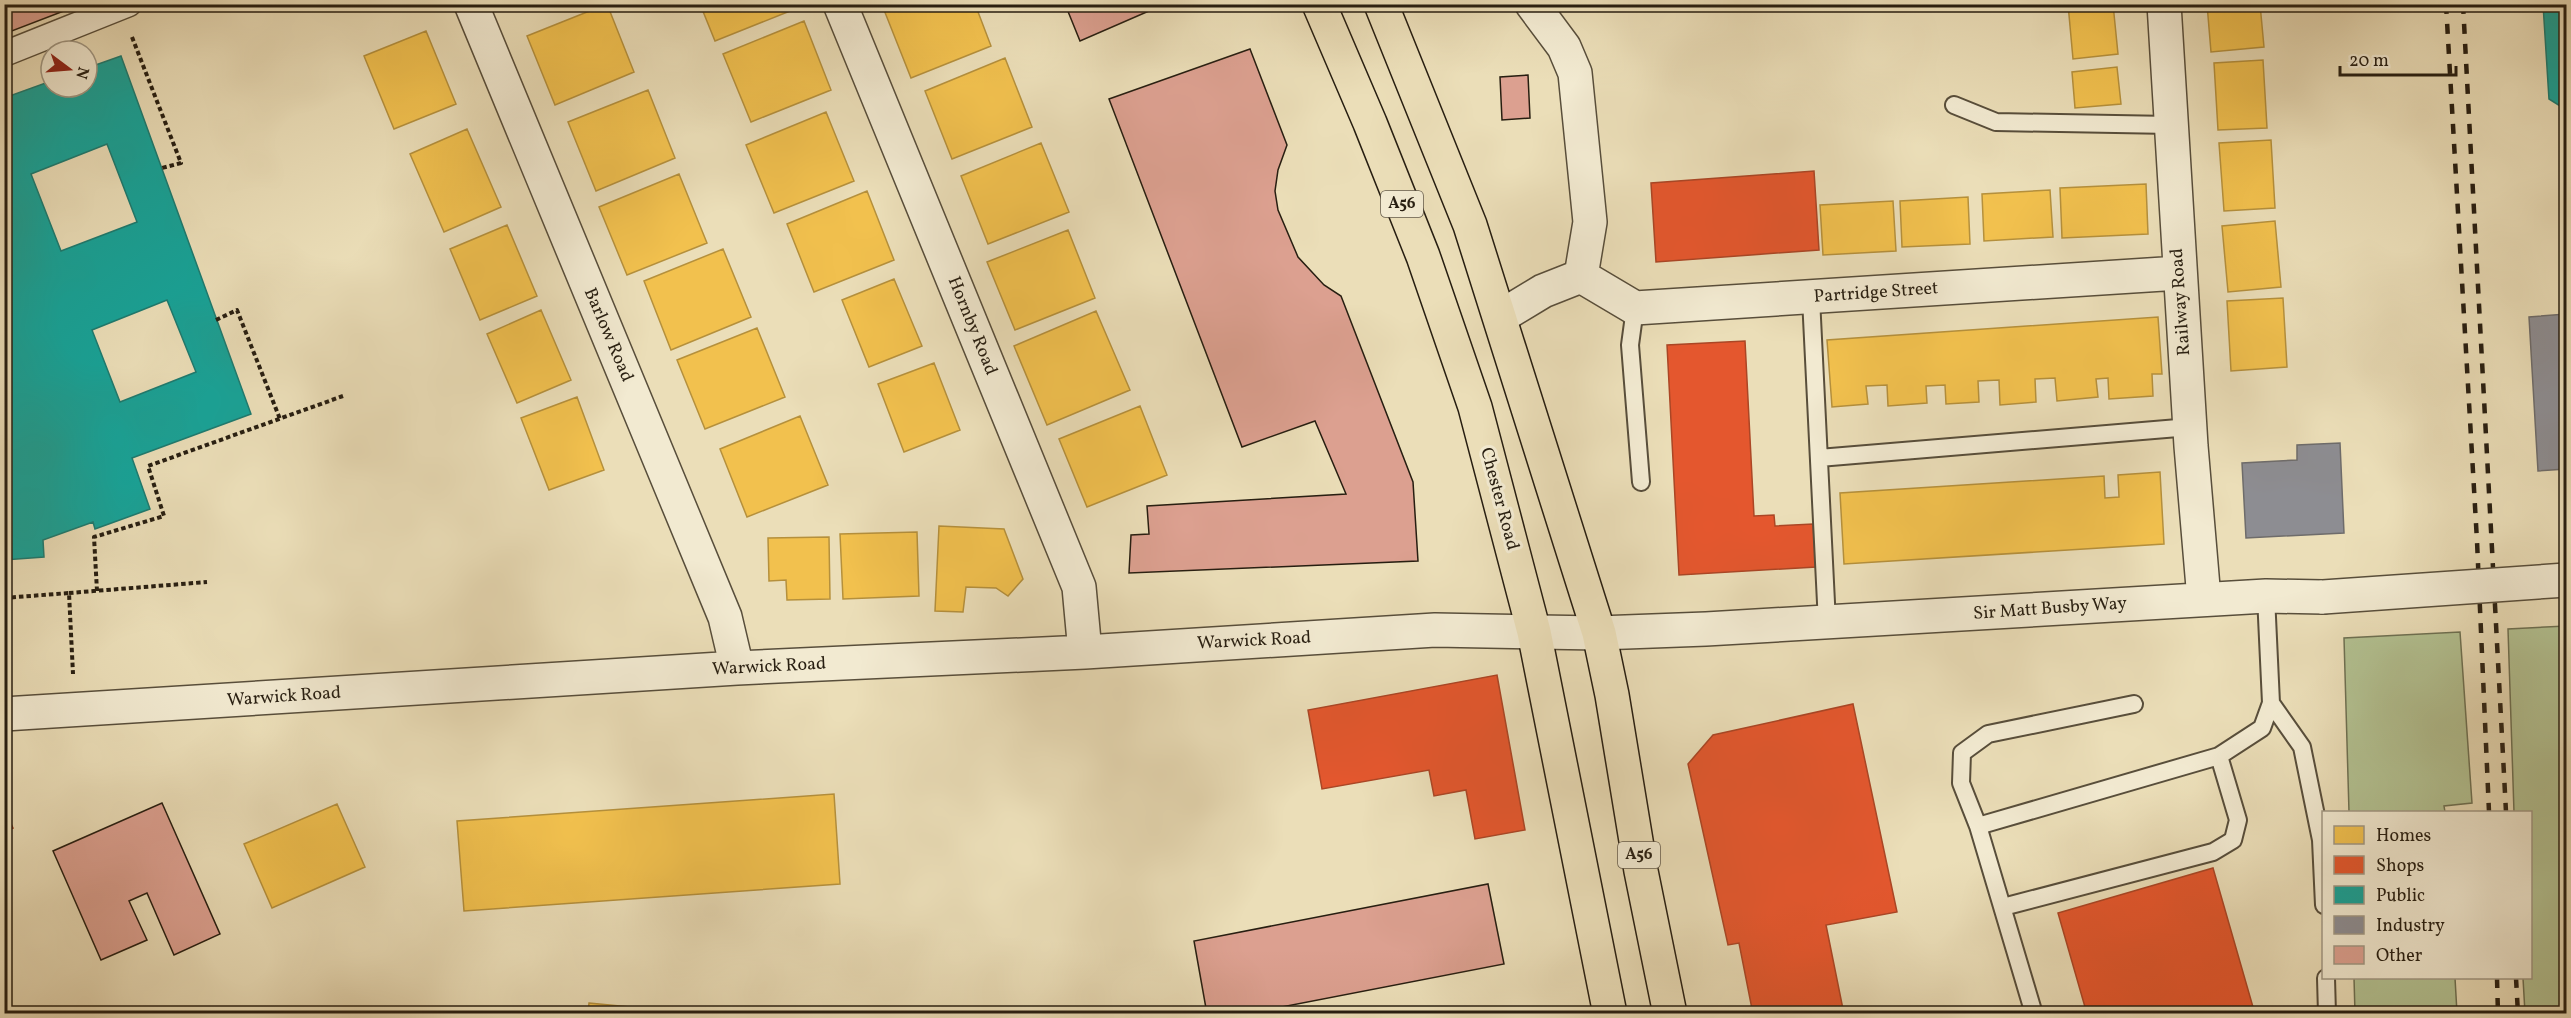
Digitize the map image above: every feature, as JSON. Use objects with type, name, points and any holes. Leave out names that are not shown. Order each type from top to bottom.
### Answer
[{"type":"highway","name":"Chester Road","points":[[1319,4],[1423,256],[1475,406],[1534,632],[1611,1014]]},
{"type":"highway","name":"A56","points":[[1381,4],[1470,225],[1599,633],[1612,695],[1641,871],[1670,1014]]},
{"type":"street","name":"Barlow Road","points":[[471,4],[725,617],[737,668]]},
{"type":"street","name":"Hornby Road","points":[[840,4],[1079,587],[1085,652]]},
{"type":"street","name":"Railway Road","points":[[2164,4],[2179,273],[2204,599]]},
{"type":"street","points":[[4,54],[125,6]]},
{"type":"street","points":[[1547,11],[1575,73],[1590,222],[1581,276]]},
{"type":"street","name":"Partridge Street","points":[[1635,308],[2179,273]]},
{"type":"street","points":[[1500,317],[1542,291],[1581,276]]},
{"type":"street","points":[[1581,276],[1635,308]]},
{"type":"street","name":"Sir Matt Busby Way","points":[[1534,632],[1599,633],[1827,623],[2204,599],[2266,596],[2322,597],[2566,580]]},
{"type":"street","name":"Warwick Road","points":[[4,714],[737,668],[1085,652],[1435,630],[1534,632]]},
{"type":"lane","points":[[1953,105],[1996,122],[2171,125]]},
{"type":"lane","points":[[1811,298],[1827,623]]},
{"type":"lane","points":[[1635,308],[1630,345],[1641,482]]},
{"type":"lane","points":[[1820,459],[2190,427]]},
{"type":"lane","points":[[1978,826],[2219,756],[2262,728],[2271,703],[2266,596]]},
{"type":"lane","points":[[2271,703],[2302,747],[2321,840],[2322,862]]},
{"type":"lane","points":[[2034,1014],[1978,826],[1961,783],[1962,753],[1988,734],[2134,704]]},
{"type":"lane","points":[[2003,907],[2213,852],[2234,840],[2238,820],[2219,756]]},
{"type":"lane","points":[[2326,979],[2327,1014]]},
{"type":"path","points":[[125,6],[181,163],[162,168]]},
{"type":"path","points":[[216,320],[237,310],[280,419]]},
{"type":"path","points":[[97,591],[94,537],[164,516],[148,466],[343,396]]},
{"type":"path","points":[[4,598],[207,582]]},
{"type":"path","points":[[69,593],[75,710]]},
{"type":"green space","points":[[2566,626],[2566,1013],[2525,1013],[2523,979],[2532,979],[2532,811],[2514,811],[2508,629]]},
{"type":"green space","points":[[2460,632],[2472,803],[2444,806],[2445,811],[2349,811],[2344,638]]},
{"type":"green space","points":[[2354,979],[2455,979],[2457,1013],[2355,1013]]},
{"type":"building: Homes","points":[[607,4],[634,72],[555,105],[527,36]]},
{"type":"building: Homes","points":[[700,4],[793,4],[795,9],[715,41]]},
{"type":"building: Homes","points":[[897,4],[975,4],[991,46],[911,78],[884,10]]},
{"type":"building: Homes","points":[[2068,4],[2113,4],[2118,54],[2073,59]]},
{"type":"building: Homes","points":[[2207,4],[2260,4],[2264,47],[2211,52]]},
{"type":"building: Homes","points":[[804,21],[831,90],[751,122],[723,54]]},
{"type":"building: Homes","points":[[426,31],[456,104],[394,129],[364,56]]},
{"type":"building: Homes","points":[[1005,58],[1032,127],[952,159],[925,91]]},
{"type":"building: Homes","points":[[2263,60],[2267,128],[2218,130],[2214,63]]},
{"type":"building: Homes","points":[[2117,67],[2121,104],[2075,108],[2072,72]]},
{"type":"building: Homes","points":[[648,90],[675,158],[596,191],[568,122]]},
{"type":"building: Homes","points":[[826,112],[854,181],[774,213],[746,145]]},
{"type":"building: Homes","points":[[467,129],[501,207],[444,232],[410,154]]},
{"type":"building: Homes","points":[[2271,140],[2275,208],[2224,211],[2219,143]]},
{"type":"building: Homes","points":[[1041,143],[1069,212],[988,244],[961,176]]},
{"type":"building: Homes","points":[[679,174],[707,243],[627,275],[599,207]]},
{"type":"building: Homes","points":[[2146,184],[2148,234],[2062,238],[2060,188]]},
{"type":"building: Homes","points":[[2050,190],[2053,237],[1984,241],[1982,194]]},
{"type":"building: Homes","points":[[867,191],[894,260],[814,292],[787,224]]},
{"type":"building: Homes","points":[[1968,197],[1970,244],[1902,247],[1900,201]]},
{"type":"building: Homes","points":[[1893,201],[1896,251],[1823,255],[1820,205]]},
{"type":"building: Homes","points":[[2275,221],[2281,287],[2228,292],[2222,226]]},
{"type":"building: Homes","points":[[507,225],[537,296],[480,320],[450,249]]},
{"type":"building: Homes","points":[[1068,230],[1095,298],[1015,330],[987,262]]},
{"type":"building: Homes","points":[[723,249],[751,317],[671,350],[644,281]]},
{"type":"building: Homes","points":[[894,279],[922,346],[869,367],[842,300]]},
{"type":"building: Homes","points":[[2283,298],[2287,367],[2231,371],[2227,301]]},
{"type":"building: Homes","points":[[541,310],[571,380],[517,403],[487,334]]},
{"type":"building: Homes","points":[[1096,311],[1130,390],[1047,425],[1014,346]]},
{"type":"building: Homes","points":[[2158,317],[2162,374],[2152,374],[2153,396],[2109,399],[2108,378],[2096,379],[2098,397],[2057,401],[2055,378],[2035,379],[2036,402],[2000,405],[1999,380],[1978,381],[1979,402],[1946,404],[1945,385],[1926,386],[1927,403],[1888,406],[1887,385],[1866,386],[1868,404],[1832,407],[1827,340]]},
{"type":"building: Homes","points":[[757,328],[785,397],[705,429],[677,360]]},
{"type":"building: Homes","points":[[934,363],[960,430],[904,452],[878,384]]},
{"type":"building: Homes","points":[[577,397],[604,470],[549,490],[521,418]]},
{"type":"building: Homes","points":[[1140,406],[1167,475],[1087,507],[1059,439]]},
{"type":"building: Homes","points":[[800,416],[828,485],[747,517],[720,449]]},
{"type":"building: Homes","points":[[2160,472],[2164,544],[1844,564],[1840,493],[2104,476],[2105,498],[2119,497],[2118,475]]},
{"type":"building: Homes","points":[[939,526],[1004,529],[1023,579],[1008,596],[996,588],[966,587],[963,612],[935,611]]},
{"type":"building: Homes","points":[[917,532],[919,596],[843,599],[840,534]]},
{"type":"building: Homes","points":[[829,537],[830,599],[787,600],[786,580],[769,581],[768,538]]},
{"type":"building: Homes","points":[[834,794],[840,884],[464,911],[457,821]]},
{"type":"building: Homes","points":[[337,804],[365,867],[272,908],[244,844]]},
{"type":"building: Homes","points":[[589,1003],[671,1011],[671,1014],[588,1014]]},
{"type":"building: Shops","points":[[1814,171],[1819,250],[1656,262],[1651,183]]},
{"type":"building: Shops","points":[[1745,341],[1754,516],[1774,515],[1775,526],[1813,524],[1816,567],[1679,575],[1667,345]]},
{"type":"building: Shops","points":[[1497,675],[1525,830],[1475,839],[1466,790],[1434,796],[1429,770],[1322,789],[1308,710]]},
{"type":"building: Shops","points":[[1853,704],[1897,912],[1826,925],[1844,1014],[1753,1014],[1739,943],[1728,945],[1688,764],[1713,735]]},
{"type":"building: Shops","points":[[4,808],[13,828],[4,832]]},
{"type":"building: Shops","points":[[2213,868],[2255,1014],[2087,1014],[2058,913]]},
{"type":"building: Public","points":[[2543,4],[2566,4],[2566,105],[2560,106],[2549,99]]},
{"type":"building: Public","points":[[121,56],[251,414],[132,458],[150,509],[95,529],[93,522],[43,540],[44,557],[4,560],[4,98],[39,85],[39,99],[99,99],[99,64]],"holes":[[[107,144],[137,222],[61,251],[31,174]],[[167,300],[196,372],[120,402],[92,330]]]},
{"type":"building: Industry","points":[[2566,314],[2566,469],[2538,471],[2529,317]]},
{"type":"building: Industry","points":[[2340,443],[2344,533],[2246,538],[2242,463],[2297,460],[2297,445]]},
{"type":"building: Other","points":[[4,4],[82,4],[4,34]]},
{"type":"building: Other","points":[[1065,4],[1165,4],[1080,41]]},
{"type":"building: Other","points":[[1250,49],[1287,145],[1278,170],[1275,191],[1278,210],[1298,257],[1324,285],[1341,296],[1413,482],[1418,561],[1129,573],[1131,535],[1149,534],[1147,506],[1346,494],[1315,421],[1242,447],[1109,99]]},
{"type":"building: Other","points":[[1528,75],[1530,118],[1502,120],[1500,77]]},
{"type":"building: Other","points":[[162,803],[220,934],[174,955],[147,893],[129,901],[147,940],[101,960],[53,851]]},
{"type":"building: Other","points":[[1488,884],[1504,964],[1246,1014],[1207,1014],[1194,941]]},
{"type":"railway","points":[[2446,4],[2477,541],[2489,811]]},
{"type":"railway","points":[[2463,4],[2506,811]]},
{"type":"railway","points":[[2497,979],[2498,1014]]},
{"type":"railway","points":[[2516,979],[2518,1014]]}]
